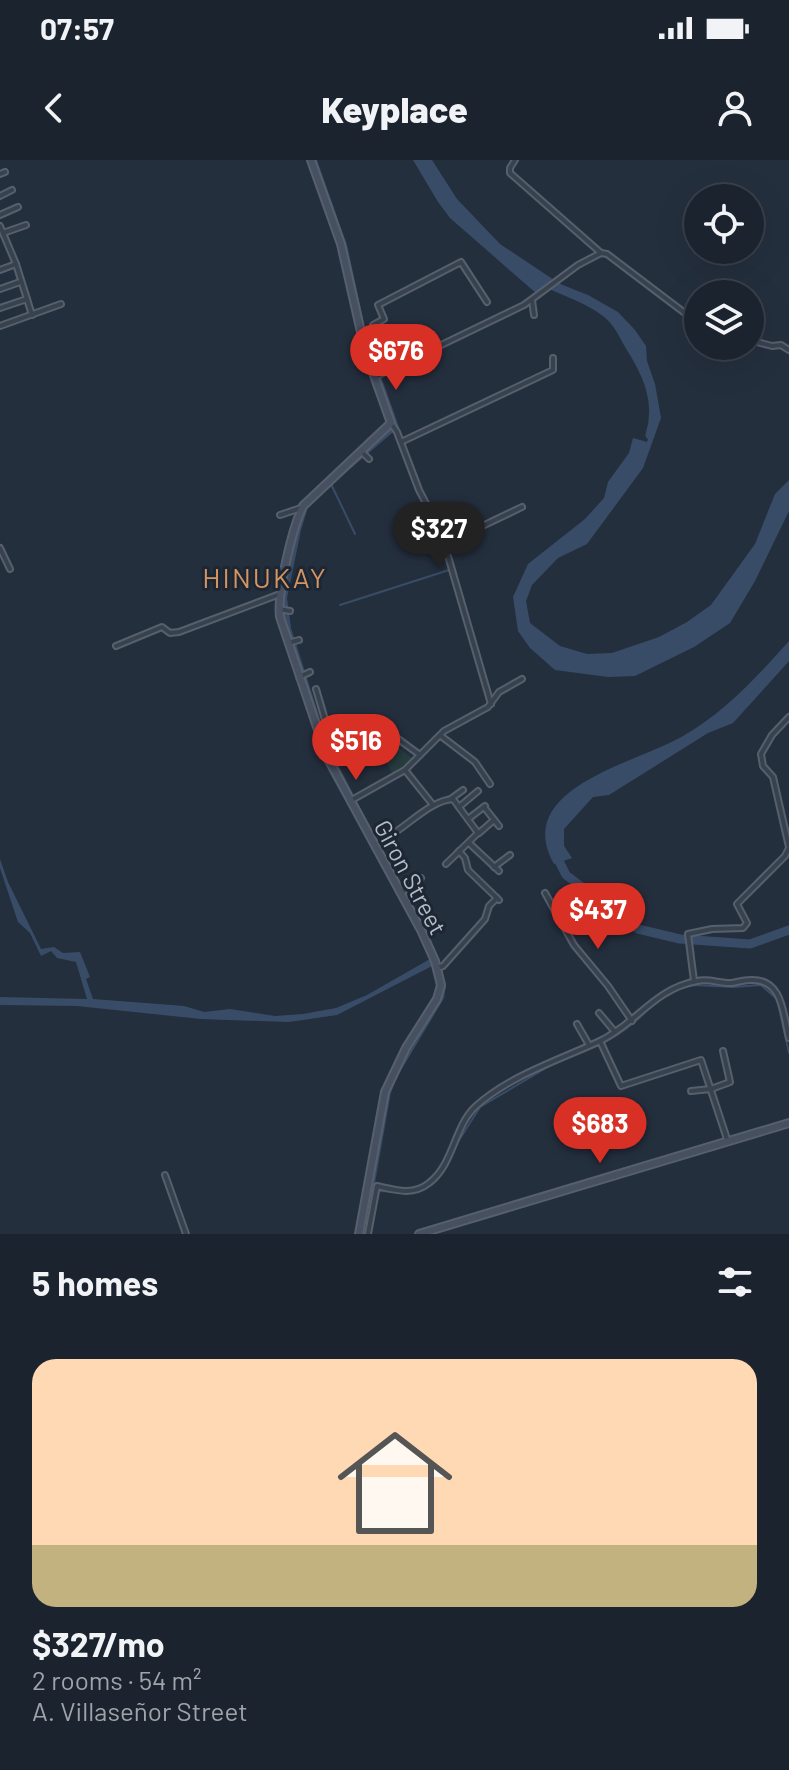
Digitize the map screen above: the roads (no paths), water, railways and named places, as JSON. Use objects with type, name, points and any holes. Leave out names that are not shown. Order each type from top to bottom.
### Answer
[{"type":"street","points":[[311,160],[322,179],[337,219],[358,302],[360,323],[394,428],[445,544],[491,704]]},
{"type":"street","points":[[515,160],[510,173],[601,253],[607,254],[684,312]]},
{"type":"street","points":[[0,196],[12,190]]},
{"type":"street","points":[[0,215],[18,207]]},
{"type":"street","points":[[26,225],[1,231],[16,264],[32,315]]},
{"type":"street","points":[[338,230],[346,228]]},
{"type":"street","points":[[342,243],[351,241]]},
{"type":"street","points":[[0,251],[9,248]]},
{"type":"street","points":[[378,376],[532,300],[578,265],[601,253]]},
{"type":"street","points":[[364,337],[373,334],[373,325],[384,319],[378,305],[461,262],[487,302]]},
{"type":"street","points":[[0,270],[16,264]]},
{"type":"street","points":[[0,289],[21,282]]},
{"type":"street","points":[[0,308],[27,299]]},
{"type":"street","points":[[532,300],[534,315]]},
{"type":"street","points":[[0,326],[61,304]]},
{"type":"street","points":[[360,323],[369,321]]},
{"type":"street","points":[[764,344],[781,345],[789,350]]},
{"type":"street","points":[[401,442],[553,370],[553,358]]},
{"type":"street","name":"Giron Street","points":[[359,1234],[385,1092],[444,982],[402,892],[327,757],[304,675],[280,610],[280,594],[286,583],[303,507],[318,489],[365,455],[394,428]]},
{"type":"street","points":[[280,515],[303,507]]},
{"type":"street","points":[[445,544],[522,507]]},
{"type":"street","points":[[1,551],[10,569]]},
{"type":"street","points":[[116,646],[162,627],[172,634],[179,632],[280,594]]},
{"type":"street","points":[[280,610],[290,611]]},
{"type":"street","points":[[352,800],[405,770],[440,735],[491,704],[499,692],[522,679]]},
{"type":"street","points":[[316,689],[326,723],[319,726]]},
{"type":"street","points":[[694,981],[688,934],[743,928],[747,923],[737,904],[785,856],[789,848],[773,777],[763,766],[761,754],[789,717]]},
{"type":"street","points":[[382,727],[420,755]]},
{"type":"street","points":[[440,735],[475,762],[490,784]]},
{"type":"street","points":[[405,770],[434,806]]},
{"type":"street","points":[[397,831],[463,790]]},
{"type":"street","points":[[459,807],[478,791]]},
{"type":"street","points":[[446,864],[478,833],[451,798]]},
{"type":"street","points":[[468,819],[485,807],[499,826]]},
{"type":"street","points":[[479,833],[494,820]]},
{"type":"street","points":[[468,842],[496,869],[510,855]]},
{"type":"street","points":[[438,965],[485,919],[489,906],[498,899],[468,870],[465,858],[459,851]]},
{"type":"street","points":[[402,892],[421,878]]},
{"type":"street","points":[[545,893],[574,945],[632,1021]]},
{"type":"street","points":[[368,1234],[377,1186],[413,1191],[431,1182],[475,1107],[533,1071],[589,1045],[602,1045],[652,1000],[669,990],[694,981],[729,984],[749,980],[770,984],[780,997],[789,1038]]},
{"type":"street","points":[[599,1013],[615,1032]]},
{"type":"street","points":[[577,1024],[589,1045]]},
{"type":"street","points":[[602,1045],[621,1086],[701,1060],[728,1142]]},
{"type":"street","points":[[691,1091],[711,1089],[730,1082],[723,1051]]},
{"type":"street","points":[[419,1234],[789,1123]]},
{"type":"street","points":[[165,1175],[186,1234]]},
{"type":"water","points":[[313,160],[317,160],[347,245],[367,337],[399,427],[309,504],[287,598],[291,628],[329,747],[426,929],[440,961],[438,964],[332,763],[282,618],[288,560],[301,514],[315,494],[374,446],[393,425],[364,340],[344,247]]},
{"type":"water","points":[[413,160],[432,160],[457,199],[500,244],[560,284],[618,312],[646,346],[661,418],[643,468],[587,544],[558,558],[532,585],[526,601],[530,623],[560,646],[587,654],[612,653],[659,637],[687,622],[711,605],[755,544],[775,494],[789,480],[789,511],[755,581],[730,623],[694,647],[635,676],[608,677],[555,670],[530,648],[518,631],[513,597],[528,564],[585,519],[604,498],[608,482],[629,453],[633,438],[647,442],[653,414],[651,390],[635,354],[611,316],[590,302],[550,284],[540,296],[537,294],[450,218]]},
{"type":"water","points":[[789,641],[789,661],[733,723],[708,733],[609,795],[593,797],[564,829],[564,846],[572,858],[554,864],[545,838],[550,816],[564,797],[611,768],[698,727],[740,693]]},
{"type":"water","points":[[0,859],[41,949],[54,947],[63,953],[80,952],[90,977],[86,979],[93,999],[184,1006],[204,1012],[230,1009],[275,1016],[303,1014],[336,1008],[367,995],[430,959],[432,966],[337,1015],[289,1022],[201,1019],[77,1006],[0,1005],[0,997],[87,999],[76,962],[57,958],[51,951],[41,956],[30,933],[18,922],[0,868]]},
{"type":"waterway","points":[[545,282],[596,306],[618,325],[641,364],[650,387],[654,410],[650,435]]},
{"type":"waterway","points":[[331,484],[355,534]]},
{"type":"waterway","points":[[340,605],[449,570]]},
{"type":"waterway","points":[[555,853],[566,875],[638,929],[680,939],[750,944],[789,930]]},
{"type":"waterway","points":[[365,1234],[390,1092],[443,998],[445,986],[441,968]]},
{"type":"waterway","points":[[679,988],[694,985],[761,985],[777,999],[789,1053]]},
{"type":"waterway","points":[[565,1058],[610,1039],[648,1009]]},
{"type":"waterway","points":[[456,1145],[480,1107],[556,1062]]},
{"type":"waterway","points":[[420,1190],[437,1178]]},
{"type":"waterway","points":[[376,1191],[413,1192]]},
{"type":"district","name":"HINUKAY","points":[[265,577]]}]
